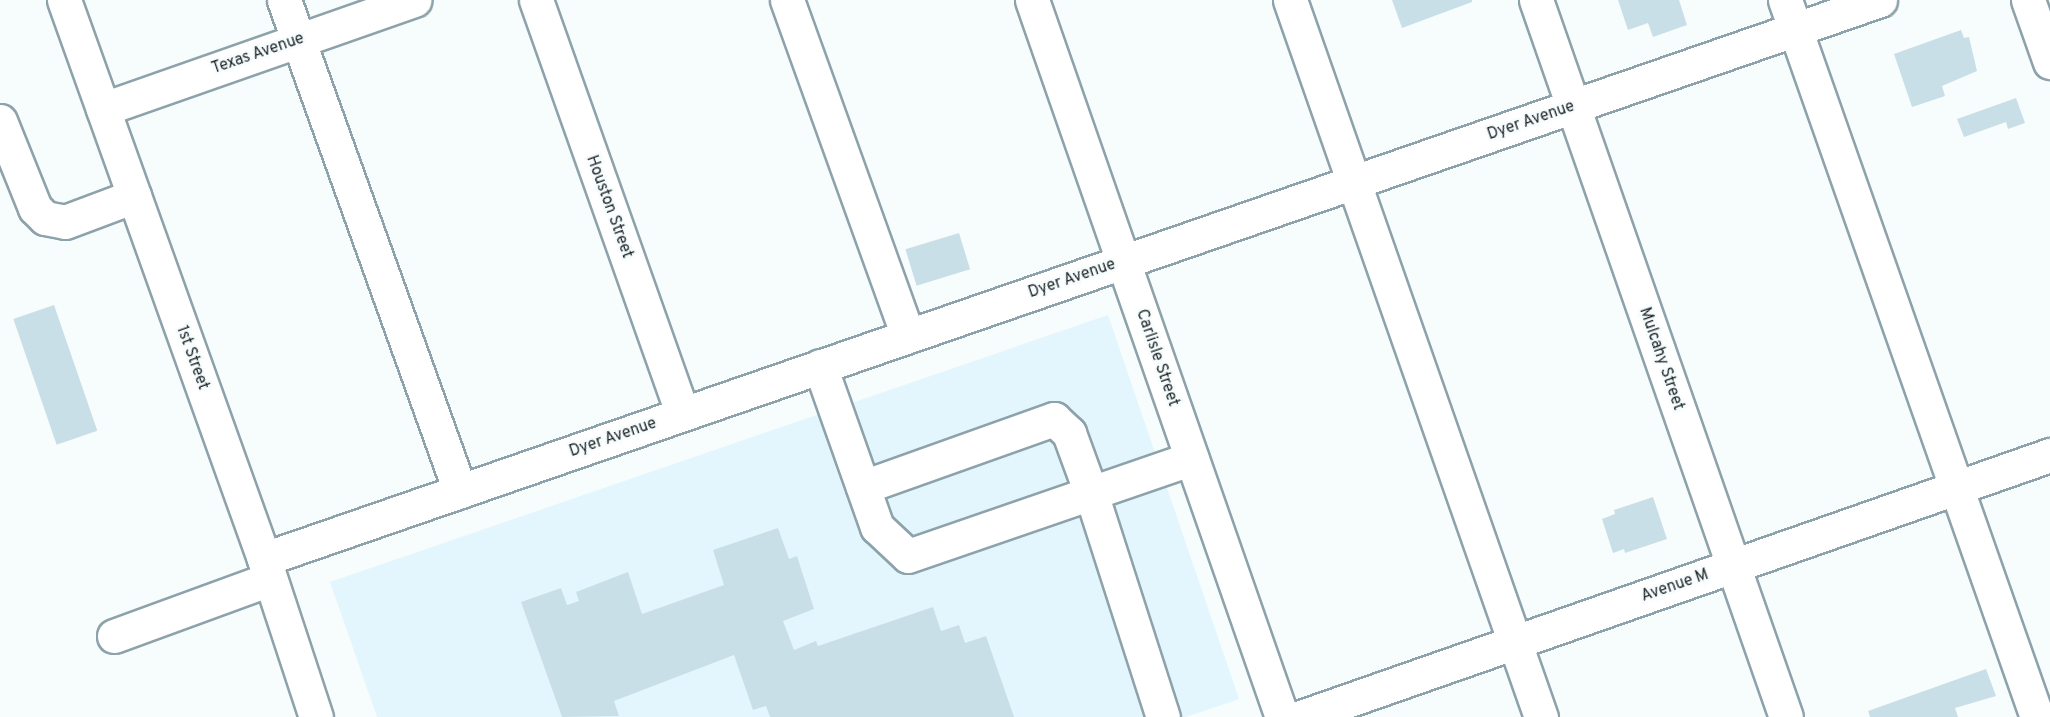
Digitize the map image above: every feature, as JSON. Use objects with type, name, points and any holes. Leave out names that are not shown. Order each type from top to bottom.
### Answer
[{"type":"street","name":"1st Street","points":[[64,0],[267,569],[316,717]]},
{"type":"street","points":[[284,0],[460,491]]},
{"type":"street","name":"Texas Avenue","points":[[103,109],[414,0]]},
{"type":"street","name":"Houston Street","points":[[536,0],[683,414]]},
{"type":"street","points":[[787,0],[908,336]]},
{"type":"street","name":"Carlisle Street","points":[[1032,0],[1282,717]]},
{"type":"street","points":[[1290,0],[1541,717]]},
{"type":"street","name":"Mulcahy Street","points":[[1536,0],[1785,717]]},
{"type":"street","name":"Dyer Avenue","points":[[114,636],[267,569],[460,491],[1573,106],[1790,15],[1880,0]]},
{"type":"street","points":[[2028,0],[2050,62]]},
{"type":"street","points":[[1790,15],[2037,717]]},
{"type":"street","points":[[0,121],[35,208],[45,218],[65,222],[134,196]]},
{"type":"street","points":[[820,366],[877,527],[908,556],[1192,458]]},
{"type":"street","points":[[863,487],[1054,419],[1069,433],[1091,493],[1163,717]]},
{"type":"street","name":"Avenue M","points":[[1301,717],[2050,455]]},
{"type":"shaded area","points":[[1108,315],[1239,699],[1186,717],[377,717],[330,582]]},
{"type":"building","points":[[1392,0],[1472,0],[1472,2],[1402,28]]},
{"type":"building","points":[[1618,0],[1679,0],[1687,25],[1653,37],[1648,23],[1628,30]]},
{"type":"building","points":[[1961,30],[1964,38],[1969,37],[1977,71],[1942,86],[1945,96],[1912,107],[1894,54]]},
{"type":"building","points":[[2016,98],[2025,123],[2008,129],[2006,122],[1964,137],[1957,119]]},
{"type":"building","points":[[959,233],[970,269],[917,286],[905,249]]},
{"type":"building","points":[[54,305],[97,431],[57,445],[13,319]]},
{"type":"building","points":[[1653,497],[1667,539],[1625,553],[1624,549],[1613,553],[1602,519],[1615,514],[1614,510]]},
{"type":"building","points":[[778,528],[789,559],[797,556],[814,609],[783,621],[794,650],[816,641],[818,646],[933,607],[941,631],[959,625],[965,643],[986,636],[1014,717],[770,717],[766,706],[753,710],[734,655],[614,701],[619,716],[562,717],[521,602],[561,588],[567,605],[579,601],[576,592],[628,572],[642,614],[724,585],[713,550]]},
{"type":"building","points":[[1986,669],[1996,696],[1955,708],[1958,717],[1870,717],[1868,711]]}]
